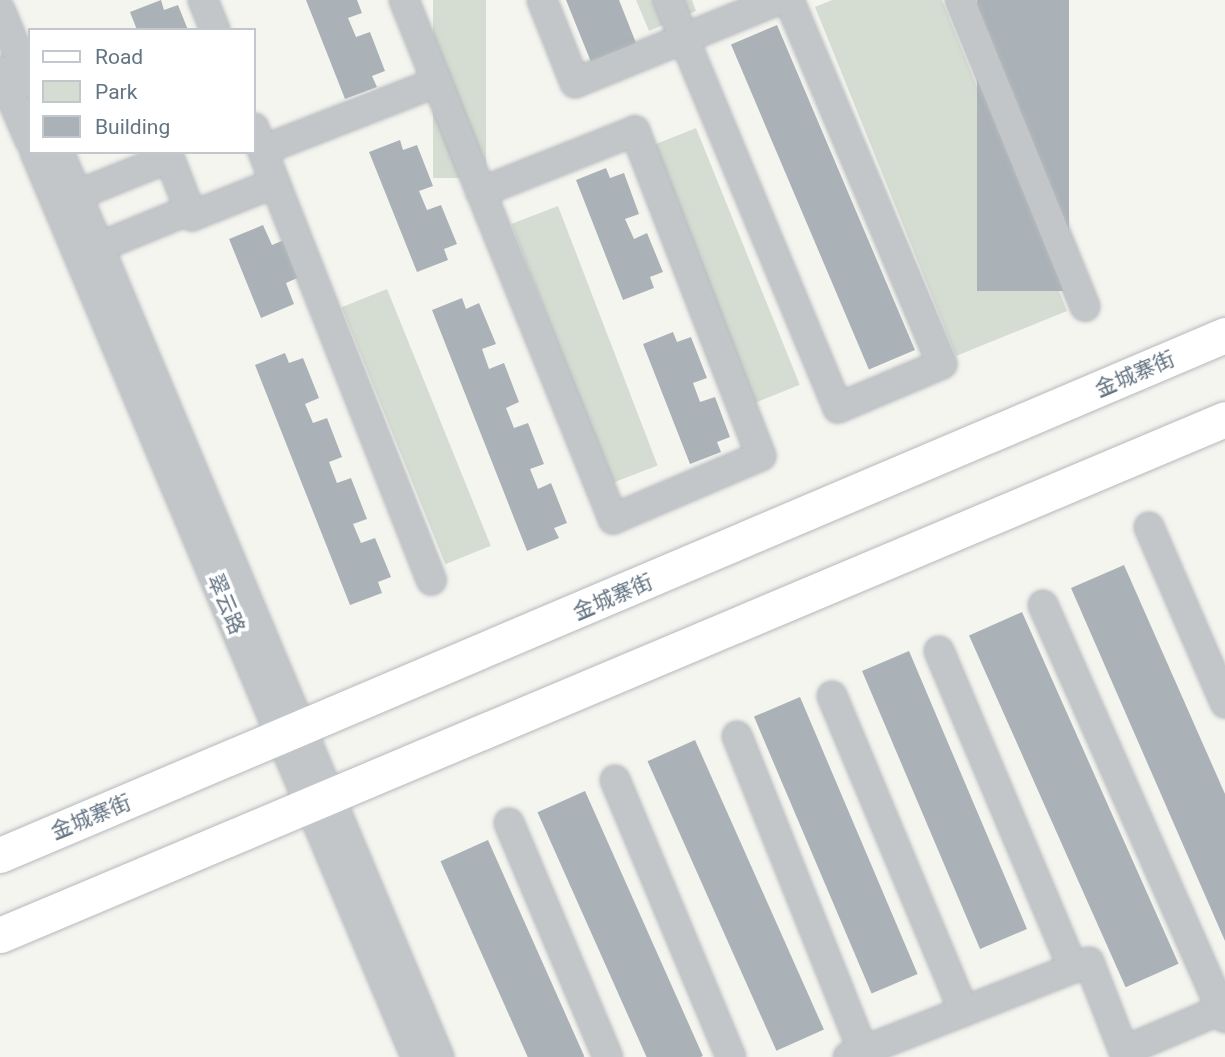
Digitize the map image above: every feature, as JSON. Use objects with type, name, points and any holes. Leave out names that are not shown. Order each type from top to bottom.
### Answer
[{"type":"main road","name":"金城寨街","points":[[0,855],[293,734],[1225,335]]},
{"type":"main road","points":[[0,935],[1225,419]]},
{"type":"street","points":[[203,0],[214,28]]},
{"type":"street","points":[[404,0],[481,192],[613,519],[761,456],[635,131],[481,192]]},
{"type":"street","points":[[542,0],[575,83],[778,0]]},
{"type":"street","points":[[668,0],[838,408],[942,364],[789,0]]},
{"type":"street","points":[[960,0],[1085,306]]},
{"type":"street","points":[[0,10],[28,77]]},
{"type":"street","points":[[0,71],[28,136]]},
{"type":"street","points":[[431,580],[258,139],[437,82]]},
{"type":"street","name":"翠云路","points":[[36,154],[439,1057]]},
{"type":"street","name":"翠云路","points":[[60,154],[293,734]]},
{"type":"street","points":[[77,195],[168,155],[192,216],[275,183]]},
{"type":"street","points":[[99,247],[190,210]]},
{"type":"street","points":[[1149,527],[1225,704]]},
{"type":"street","points":[[737,736],[859,1055],[1089,962],[1125,1054],[1224,1012],[1043,605]]},
{"type":"street","points":[[939,651],[1073,968]]},
{"type":"street","points":[[832,696],[964,1011]]},
{"type":"street","points":[[615,780],[732,1057]]},
{"type":"street","name":"翠云路","points":[[322,800],[416,1057]]},
{"type":"street","points":[[509,823],[608,1057]]},
{"type":"green space","points":[[433,0],[486,0],[486,178],[433,178]]},
{"type":"green space","points":[[636,0],[692,0],[696,11],[649,31]]},
{"type":"green space","points":[[832,0],[942,0],[1067,311],[956,356],[815,7]]},
{"type":"green space","points":[[696,128],[800,385],[754,403],[651,146]]},
{"type":"green space","points":[[558,206],[658,466],[611,483],[511,224]]},
{"type":"green space","points":[[387,289],[491,546],[445,564],[342,307]]},
{"type":"building","points":[[161,0],[164,10],[178,5],[187,28],[136,28],[130,12]]},
{"type":"building","points":[[306,0],[357,0],[362,13],[348,18],[356,37],[370,32],[385,71],[372,76],[377,87],[345,99]]},
{"type":"building","points":[[566,0],[619,0],[638,48],[593,67]]},
{"type":"building","points":[[977,0],[1069,0],[1069,291],[977,291]]},
{"type":"building","points":[[777,25],[915,350],[869,369],[731,45]]},
{"type":"building","points":[[400,140],[403,150],[417,145],[433,186],[419,191],[427,210],[441,205],[457,244],[444,249],[448,260],[417,272],[369,152]]},
{"type":"building","points":[[606,168],[610,178],[624,173],[639,214],[625,219],[634,239],[647,233],[663,272],[650,277],[654,288],[623,300],[576,180]]},
{"type":"building","points":[[263,225],[272,245],[289,238],[304,275],[286,283],[294,304],[261,318],[229,239]]},
{"type":"building","points":[[462,298],[466,309],[479,303],[496,344],[482,349],[489,369],[504,363],[519,402],[506,408],[514,428],[528,423],[544,464],[530,469],[538,489],[551,483],[567,523],[554,528],[559,538],[527,551],[432,310]]},
{"type":"building","points":[[673,332],[677,342],[691,337],[707,378],[693,383],[700,402],[715,397],[730,437],[717,442],[721,452],[690,464],[643,344]]},
{"type":"building","points":[[285,353],[289,363],[303,358],[319,398],[305,404],[313,423],[327,418],[342,457],[329,462],[337,483],[351,478],[367,519],[353,524],[361,543],[375,538],[391,577],[378,582],[382,593],[350,605],[255,365]]},
{"type":"building","points":[[1124,565],[1225,794],[1225,941],[1071,588]]},
{"type":"building","points":[[1022,612],[1179,964],[1126,987],[969,636]]},
{"type":"building","points":[[909,651],[1027,929],[980,949],[862,671]]},
{"type":"building","points":[[800,697],[918,974],[872,994],[754,717]]},
{"type":"building","points":[[695,740],[824,1030],[776,1051],[647,761]]},
{"type":"building","points":[[585,791],[703,1056],[647,1057],[537,812]]},
{"type":"building","points":[[488,840],[584,1057],[528,1057],[440,861]]}]
